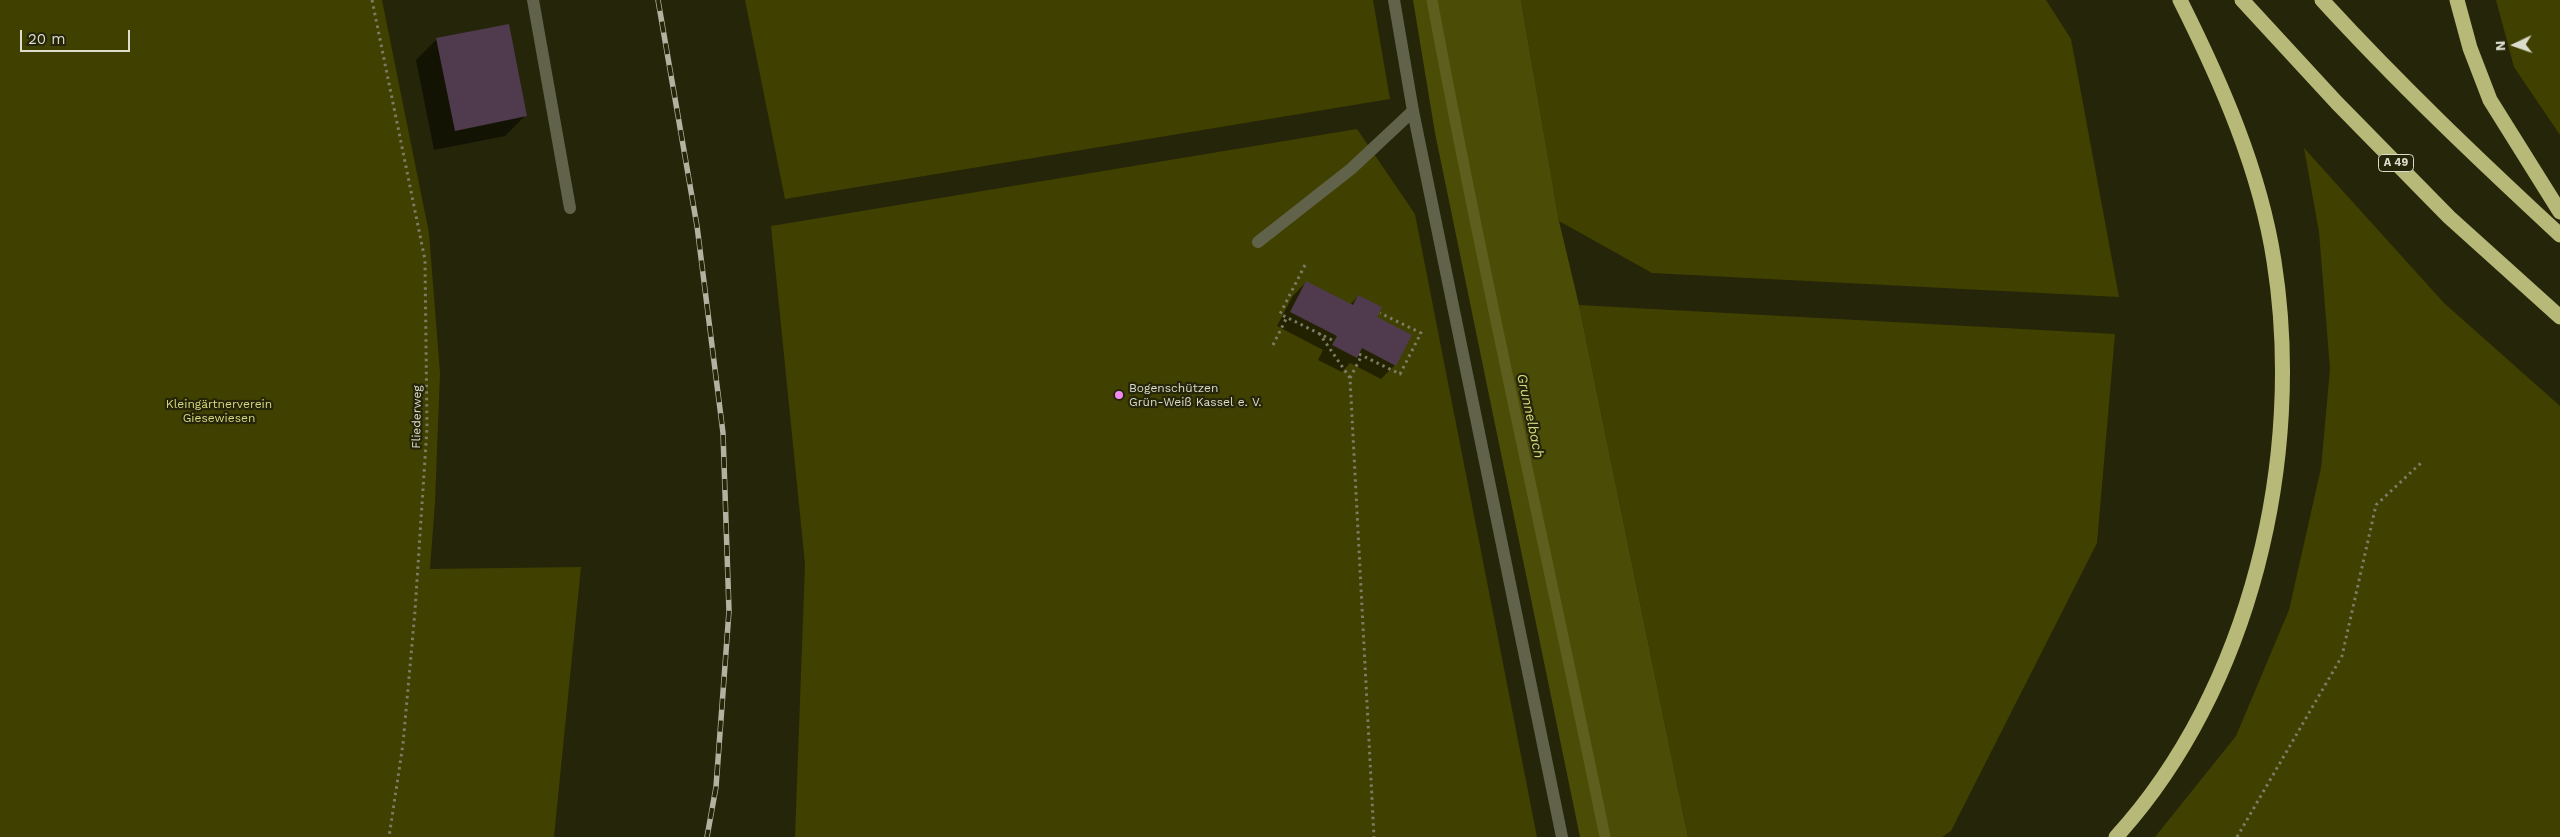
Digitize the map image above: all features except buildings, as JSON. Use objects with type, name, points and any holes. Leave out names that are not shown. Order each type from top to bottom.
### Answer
[{"type":"highway","points":[[2116,837],[2156,786],[2186,739],[2213,690],[2235,639],[2253,586],[2266,532],[2274,484],[2281,399],[2282,329],[2274,260],[2260,195],[2232,113],[2180,0]]},
{"type":"highway","name":"A 49","points":[[2242,0],[2337,104],[2449,217],[2560,317]]},
{"type":"highway","points":[[2322,0],[2375,58],[2491,172],[2560,235]]},
{"type":"highway","points":[[2457,0],[2470,48],[2490,100],[2560,212]]},
{"type":"lane","points":[[533,0],[570,208]]},
{"type":"lane","points":[[1394,0],[1413,111],[1562,837]]},
{"type":"lane","points":[[1258,242],[1351,169],[1413,111]]},
{"type":"path","name":"Fliederweg","points":[[372,0],[425,260],[427,428],[416,602],[404,744],[389,837]]},
{"type":"path","points":[[1305,265],[1280,314],[1334,341]]},
{"type":"path","points":[[1374,837],[1350,378],[1361,354],[1400,374],[1421,334],[1380,312]]},
{"type":"path","points":[[1273,345],[1287,317]]},
{"type":"path","points":[[1319,333],[1350,378]]},
{"type":"path","points":[[2237,837],[2342,656],[2376,505],[2422,462]]},
{"type":"green space","name":"Kleingärtnerverein Giesewiesen","points":[[0,0],[382,0],[429,233],[440,373],[435,502],[430,569],[581,567],[554,837],[0,837]]},
{"type":"green space","points":[[745,0],[1373,0],[1390,99],[785,199]]},
{"type":"green space","points":[[1521,0],[2046,0],[2071,39],[2119,297],[1652,273],[1559,221]]},
{"type":"green space","points":[[2496,0],[2560,0],[2560,135],[2514,67]]},
{"type":"green space","name":"Bogenschützen Grün-Weiß Kassel e. V.","points":[[1357,129],[1415,214],[1537,837],[795,837],[805,564],[771,226]]},
{"type":"green space","points":[[2304,148],[2444,303],[2560,406],[2560,837],[2155,837],[2236,736],[2289,610],[2321,468],[2330,369],[2319,232]]},
{"type":"green space","points":[[1579,305],[2115,334],[2097,543],[1951,831],[1942,837],[1688,837]]},
{"type":"shaded area","points":[[1413,0],[1521,0],[1559,221],[1579,305],[1688,837],[1580,837],[1435,133]]},
{"type":"waterway","name":"Grunnelbach","points":[[1432,0],[1495,314],[1605,837]]},
{"type":"railway","points":[[658,0],[697,226],[723,433],[729,611],[716,787],[707,837]]},
{"type":"place","name":"Bogenschützen Grün-Weiß Kassel e. V.","points":[[1119,395]]}]
